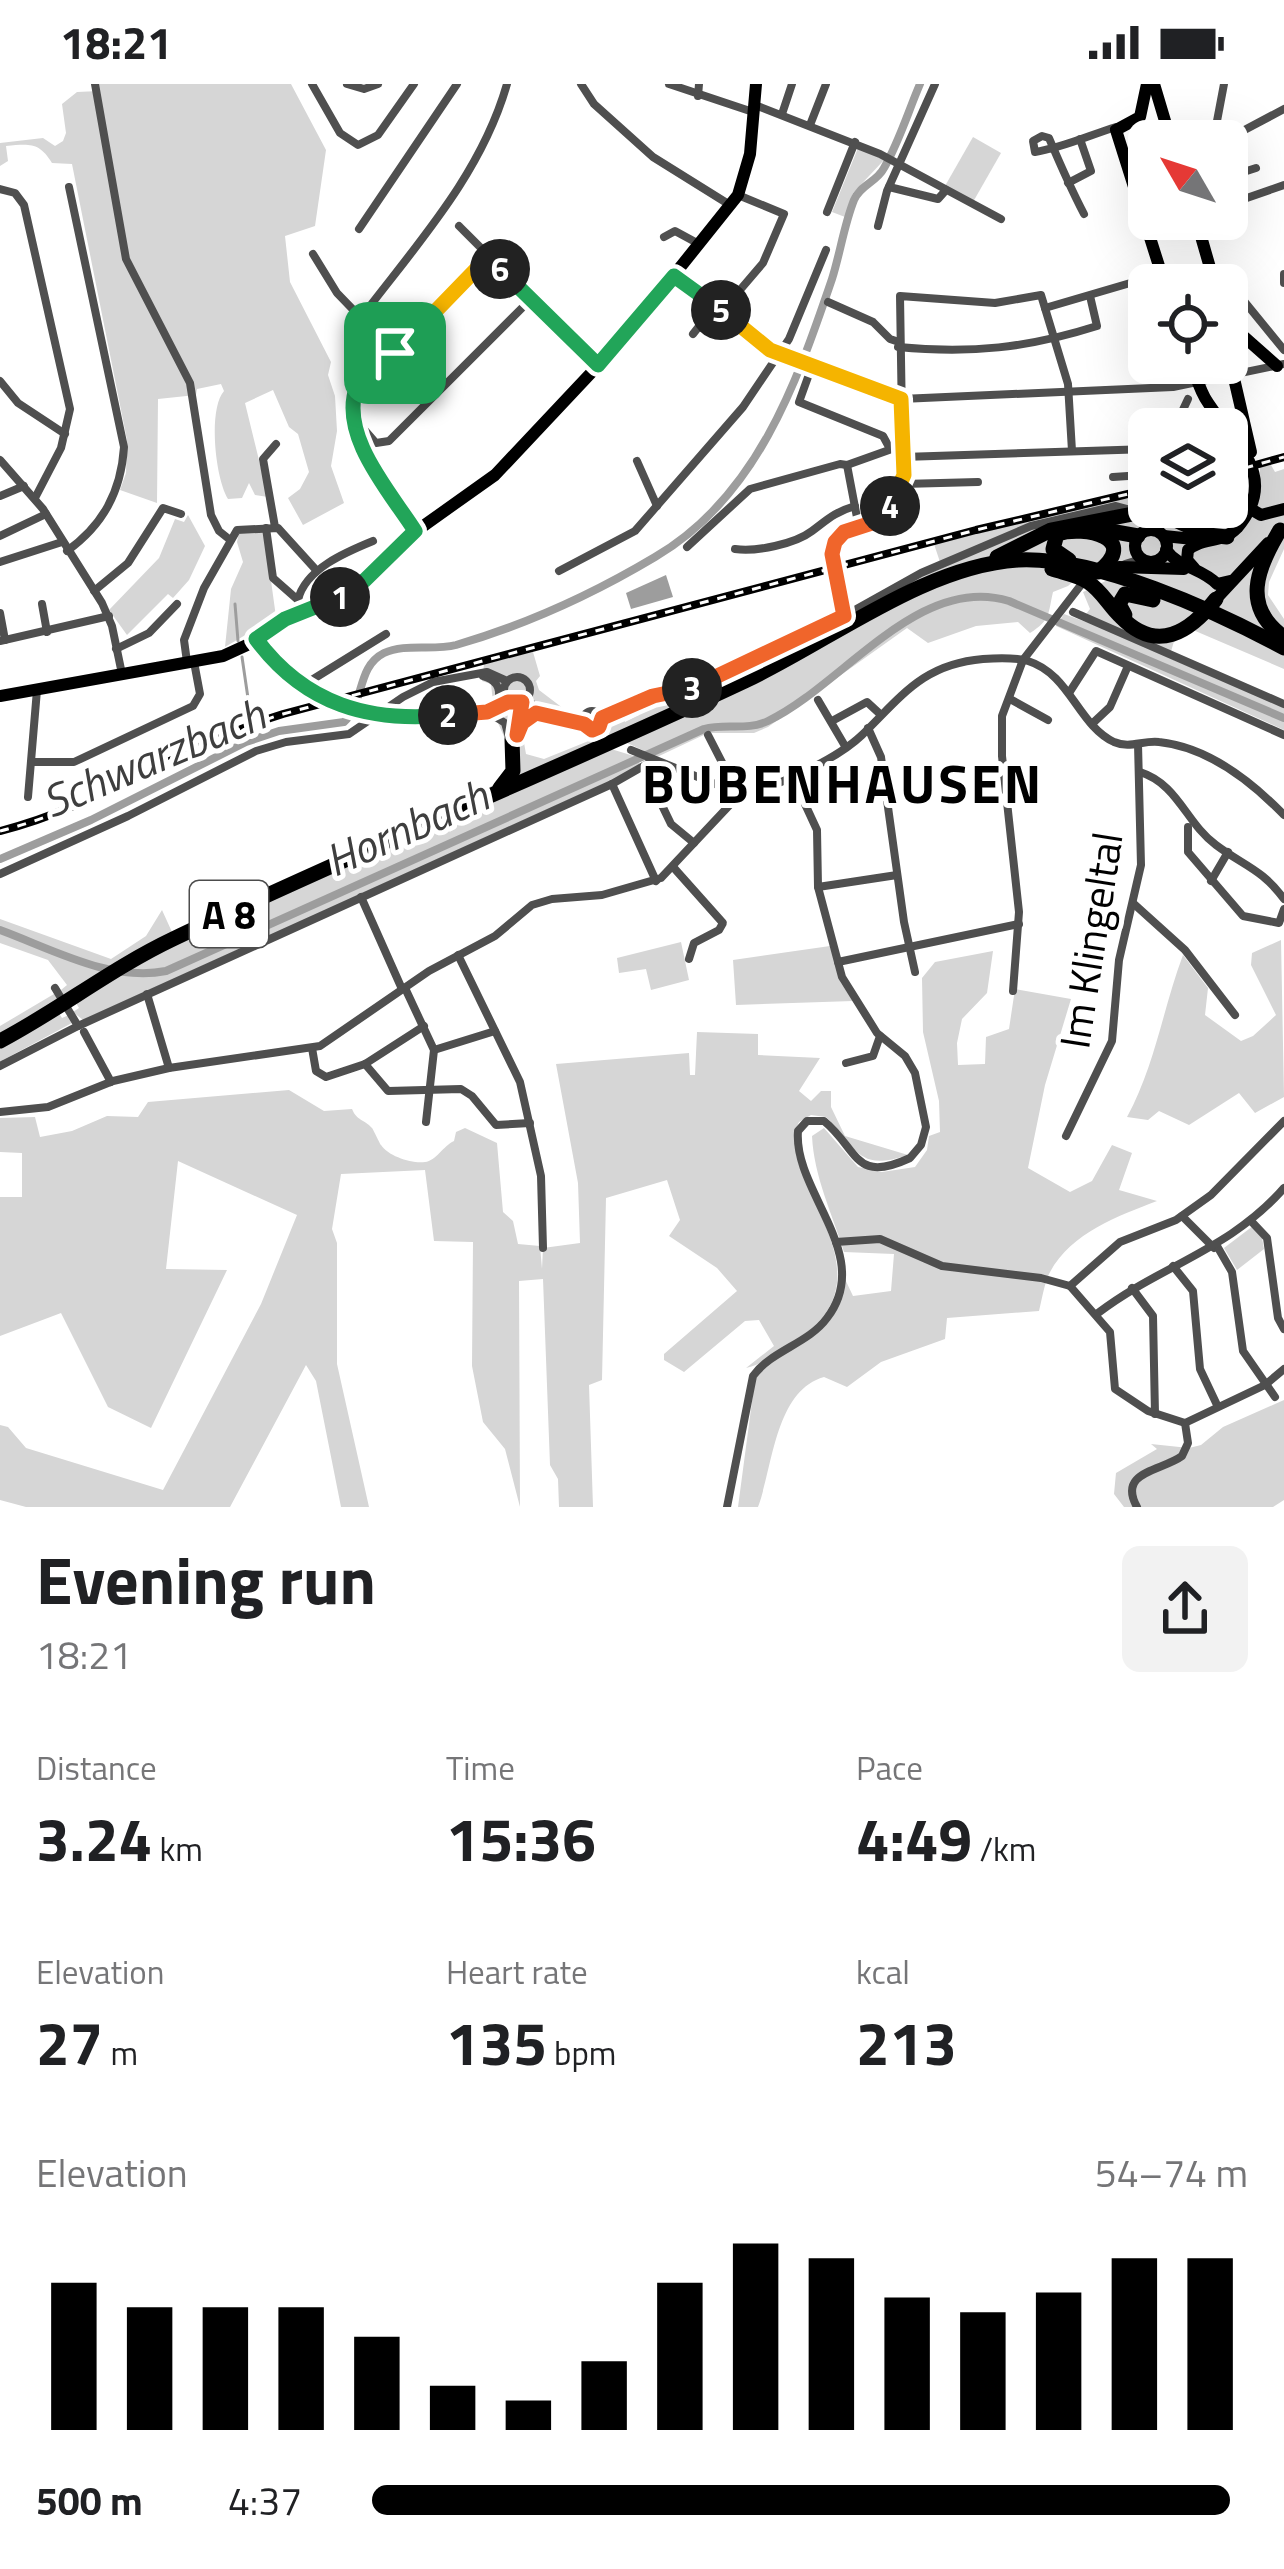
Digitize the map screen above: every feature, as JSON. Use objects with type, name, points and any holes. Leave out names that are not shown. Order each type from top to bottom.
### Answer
[{"type":"highway","points":[[1151,542],[1118,516],[1060,532],[1052,542],[1057,554],[1096,573],[1126,622],[1157,635],[1186,630],[1206,587]]},
{"type":"highway","points":[[1280,520],[1262,554],[1256,600],[1268,623],[1284,637]]},
{"type":"highway","points":[[978,567],[1035,536],[1074,529],[1151,542],[1230,528]]},
{"type":"highway","points":[[1074,529],[1106,536],[1114,547],[1113,559],[1096,573]]},
{"type":"highway","name":"A 8","points":[[1,1054],[136,963],[488,797],[619,745],[928,585],[978,567],[1022,560],[1096,573],[1187,610]]},
{"type":"highway","name":"A 8","points":[[136,963],[778,674],[945,586],[1008,569],[1096,573],[1187,610]]},
{"type":"highway","points":[[1156,601],[1126,593],[1119,604],[1138,623],[1155,630],[1174,630],[1210,599],[1206,587]]},
{"type":"highway","name":"A 8","points":[[1187,610],[1206,587],[1284,652]]},
{"type":"highway","points":[[514,740],[526,763],[562,764]]},
{"type":"highway","points":[[488,797],[511,776],[514,740]]},
{"type":"main road","points":[[0,696],[231,653],[299,605],[329,602],[360,584],[415,531],[495,475],[598,365],[734,201],[748,166],[756,84]]},
{"type":"main road","points":[[1151,84],[1165,120]]},
{"type":"main road","points":[[1128,160],[1116,127],[1140,114],[1151,84]]},
{"type":"main road","points":[[1248,340],[1282,368]]},
{"type":"main road","points":[[1235,384],[1252,462],[1254,484],[1248,496]]},
{"type":"main road","points":[[1248,456],[1252,462]]},
{"type":"main road","points":[[1248,521],[1262,515],[1280,520]]},
{"type":"main road","points":[[1151,542],[1228,528]]},
{"type":"main road","points":[[1206,587],[1187,560],[1188,550],[1231,528]]},
{"type":"main road","points":[[1151,542],[1206,587]]},
{"type":"main road","points":[[1206,587],[1262,554]]},
{"type":"main road","points":[[1096,573],[1206,587],[1233,580],[1244,567]]},
{"type":"main road","points":[[514,740],[518,699]]},
{"type":"street","points":[[95,84],[126,260],[190,383],[211,515],[229,539]]},
{"type":"street","points":[[312,84],[340,133],[358,146],[378,135],[414,84]]},
{"type":"street","points":[[347,84],[364,89],[378,84]]},
{"type":"street","points":[[359,230],[457,84]]},
{"type":"street","points":[[360,319],[461,186],[488,136],[507,84]]},
{"type":"street","points":[[580,84],[594,104],[653,157],[734,201],[784,214],[763,263],[693,334]]},
{"type":"street","points":[[669,84],[698,96],[777,112],[856,142],[1001,219]]},
{"type":"street","points":[[698,96],[699,84]]},
{"type":"street","points":[[777,112],[792,84]]},
{"type":"street","points":[[810,124],[826,84]]},
{"type":"street","points":[[878,226],[897,162],[934,84]]},
{"type":"street","points":[[1218,120],[1224,84]]},
{"type":"street","points":[[1248,128],[1284,109]]},
{"type":"street","points":[[1142,120],[1140,114],[1162,111]]},
{"type":"street","points":[[753,128],[760,115],[777,112]]},
{"type":"street","points":[[1084,214],[1052,144],[1116,127]]},
{"type":"street","points":[[1068,183],[1091,169],[1080,139]]},
{"type":"street","points":[[827,212],[856,142]]},
{"type":"street","points":[[1248,171],[1256,168]]},
{"type":"street","points":[[1248,199],[1284,185]]},
{"type":"street","points":[[0,562],[65,547],[98,524],[118,484],[123,431],[70,187]]},
{"type":"street","points":[[889,187],[938,199],[946,190]]},
{"type":"street","points":[[0,189],[18,196],[26,215],[69,403],[65,434],[35,499]]},
{"type":"street","points":[[459,226],[598,365]]},
{"type":"street","points":[[664,237],[678,232],[700,245]]},
{"type":"street","points":[[559,571],[635,531],[749,399],[789,339],[826,250]]},
{"type":"street","points":[[314,254],[329,282],[395,353]]},
{"type":"street","points":[[415,531],[371,469],[353,398],[357,386],[488,257]]},
{"type":"street","points":[[1284,274],[1284,283]]},
{"type":"street","points":[[674,276],[766,347],[901,399],[1192,384]]},
{"type":"street","points":[[828,302],[873,322],[898,344],[992,351],[1098,324],[1085,285]]},
{"type":"street","points":[[1045,308],[1128,287]]},
{"type":"street","points":[[848,614],[832,554],[835,542],[844,532],[878,521],[903,484],[899,296],[995,303],[1040,296],[1069,391],[1072,451]]},
{"type":"street","points":[[356,420],[376,443],[394,438],[531,299]]},
{"type":"street","points":[[1248,306],[1284,350]]},
{"type":"street","points":[[789,339],[792,358]]},
{"type":"street","points":[[809,364],[799,402],[883,436],[889,447]]},
{"type":"street","points":[[1248,374],[1282,368]]},
{"type":"street","points":[[0,381],[8,394],[65,434]]},
{"type":"street","points":[[1173,387],[1192,391],[1212,408]]},
{"type":"street","points":[[0,405],[8,394]]},
{"type":"street","points":[[1184,408],[1188,399]]},
{"type":"street","points":[[276,444],[263,457],[273,578],[299,605]]},
{"type":"street","points":[[687,547],[751,489],[847,466],[903,445]]},
{"type":"street","points":[[903,457],[1128,449]]},
{"type":"street","points":[[0,460],[46,514],[109,616],[122,674]]},
{"type":"street","points":[[637,461],[657,506]]},
{"type":"street","points":[[847,466],[859,528]]},
{"type":"street","points":[[1112,477],[1128,475]]},
{"type":"street","points":[[903,484],[978,482]]},
{"type":"street","points":[[0,496],[24,486]]},
{"type":"street","points":[[735,549],[752,550],[807,535],[828,515],[854,506]]},
{"type":"street","points":[[0,874],[256,752],[286,742],[349,734],[434,682],[491,673],[507,681],[518,699],[547,713],[592,723],[653,696],[719,678],[921,573],[1031,526],[1116,506],[1137,514],[1151,542],[1080,585],[1023,660],[1002,716],[1018,924],[1013,991]]},
{"type":"street","points":[[94,591],[135,554],[163,508],[181,514]]},
{"type":"street","points":[[0,536],[46,514]]},
{"type":"street","points":[[33,762],[74,762],[193,706],[200,694],[184,640],[203,587],[237,530],[270,528],[286,534],[317,571]]},
{"type":"street","points":[[299,605],[303,585],[317,571],[374,541]]},
{"type":"street","points":[[360,584],[376,587]]},
{"type":"street","points":[[41,604],[47,632]]},
{"type":"street","points":[[116,649],[148,633],[177,604]]},
{"type":"street","points":[[1072,612],[1284,704]]},
{"type":"street","points":[[0,613],[3,640],[109,616]]},
{"type":"street","points":[[295,681],[386,634]]},
{"type":"street","points":[[256,639],[295,681],[345,709],[393,718],[482,712],[518,699],[592,723],[619,745],[740,794]]},
{"type":"street","points":[[1069,693],[1096,651],[1284,735]]},
{"type":"street","points":[[0,1112],[48,1107],[111,1082],[169,1068],[312,1048],[338,1036],[404,989],[495,936],[539,902],[602,895],[656,881],[674,868],[740,794],[792,776],[845,746],[868,728],[878,712],[939,667],[987,659],[1023,660],[1049,672],[1113,741],[1161,742],[1220,763],[1283,811]]},
{"type":"street","points":[[1094,722],[1108,710],[1128,666]]},
{"type":"street","points":[[470,675],[488,677],[499,691],[495,705],[482,712]]},
{"type":"street","points":[[507,681],[523,678],[518,699]]},
{"type":"street","points":[[28,797],[37,690]]},
{"type":"street","points":[[1010,699],[1048,720]]},
{"type":"street","points":[[818,700],[845,746]]},
{"type":"street","points":[[832,722],[868,702],[878,712]]},
{"type":"street","points":[[482,712],[505,723],[514,740]]},
{"type":"street","points":[[514,740],[528,717],[547,713]]},
{"type":"street","points":[[868,728],[881,758],[915,972]]},
{"type":"street","points":[[708,735],[727,772],[723,787]]},
{"type":"street","name":"Im Klingeltal","points":[[1066,1136],[1112,1045],[1119,960],[1141,865],[1138,744]]},
{"type":"street","points":[[1,1054],[81,1029],[147,994],[612,784],[654,759]]},
{"type":"street","points":[[644,768],[671,824],[694,843]]},
{"type":"street","points":[[1140,772],[1161,781],[1210,840],[1261,871],[1284,899]]},
{"type":"street","points":[[727,1507],[753,1376],[765,1362],[816,1330],[833,1309],[842,1270],[797,1134],[803,1124],[816,1119],[827,1123],[866,1167],[886,1167],[914,1154],[925,1133],[918,1084],[905,1056],[880,1036],[847,988],[818,887],[817,830],[792,776]]},
{"type":"street","points":[[612,784],[656,881]]},
{"type":"street","points":[[1188,826],[1187,848],[1244,916],[1281,928],[1284,909]]},
{"type":"street","points":[[1211,880],[1228,852]]},
{"type":"street","points":[[674,868],[723,923],[694,944],[688,958]]},
{"type":"street","points":[[818,887],[897,875]]},
{"type":"street","points":[[361,897],[434,1050],[426,1122]]},
{"type":"street","points":[[1134,904],[1184,950],[1235,1015]]},
{"type":"street","points":[[838,962],[1018,924]]},
{"type":"street","points":[[458,955],[520,1082],[541,1176],[543,1248]]},
{"type":"street","points":[[55,988],[111,1082]]},
{"type":"street","points":[[147,994],[169,1068]]},
{"type":"street","points":[[312,1048],[316,1071],[322,1077],[365,1064],[424,1026]]},
{"type":"street","points":[[434,1050],[495,1031]]},
{"type":"street","points":[[846,1063],[874,1056],[880,1036]]},
{"type":"street","points":[[365,1064],[388,1091],[465,1091],[496,1125],[530,1123]]},
{"type":"street","points":[[1070,1286],[1120,1242],[1182,1216],[1223,1185],[1284,1121]]},
{"type":"street","points":[[1097,1313],[1132,1288],[1216,1247],[1283,1191]]},
{"type":"street","points":[[1182,1216],[1216,1247],[1232,1272],[1241,1344],[1275,1396]]},
{"type":"street","points":[[1251,1221],[1267,1238],[1278,1318],[1284,1329]]},
{"type":"street","points":[[836,1242],[880,1239],[942,1266],[1070,1286],[1097,1313],[1111,1336],[1115,1389],[1155,1414],[1186,1423],[1264,1385],[1284,1369]]},
{"type":"street","points":[[1173,1266],[1193,1291],[1200,1369],[1217,1405]]},
{"type":"street","points":[[1132,1288],[1153,1316],[1155,1414]]},
{"type":"street","points":[[1137,1507],[1131,1493],[1133,1483],[1182,1456],[1188,1443],[1186,1423]]},
{"type":"shaded area","points":[[99,84],[291,84],[326,150],[315,226],[285,236],[290,282],[331,362],[328,375],[337,431],[331,466],[344,503],[303,525],[288,498],[300,489],[309,472],[298,434],[289,427],[273,390],[245,403],[268,497],[255,495],[249,483],[242,498],[228,499],[223,489],[215,444],[216,413],[224,391],[221,384],[197,389],[196,395],[158,399],[157,503],[120,490],[127,440],[72,164],[52,163],[38,148],[21,145],[6,146],[8,161],[0,166],[0,143],[43,138],[55,146],[63,141],[62,104],[77,92],[99,91]]},
{"type":"shaded area","points":[[973,137],[1001,153],[973,202],[945,186]]},
{"type":"shaded area","points":[[858,148],[884,160],[853,193],[845,217],[832,212]]},
{"type":"shaded area","points":[[1271,465],[1275,472],[1284,469],[1284,549],[1268,595],[1284,619],[1284,669],[1193,630],[1175,638],[1169,658],[1284,707],[1284,730],[1056,626],[1064,614],[1097,626],[1086,614],[1090,609],[1083,592],[1124,572],[1095,562],[1068,586],[1053,592],[1045,620],[1030,633],[1018,622],[976,626],[928,643],[907,628],[754,733],[708,733],[657,757],[606,733],[604,726],[623,715],[625,722],[639,715],[637,709],[717,683],[887,600],[909,583],[942,568],[934,544],[1119,499],[1128,499],[1128,528],[1248,528],[1248,475],[1260,484],[1260,467]]},
{"type":"shaded area","points":[[188,515],[205,546],[189,580],[127,635],[109,610],[159,558],[175,519],[184,522]]},
{"type":"shaded area","points":[[264,530],[276,617],[225,647],[231,589],[243,562],[239,532]]},
{"type":"shaded area","points":[[666,575],[673,597],[631,609],[626,593]]},
{"type":"shaded area","points":[[533,652],[539,690],[564,709],[529,722],[523,737],[526,754],[544,759],[596,738],[595,744],[637,757],[640,765],[83,1020],[73,1012],[79,1008],[72,996],[66,999],[61,990],[67,985],[48,960],[0,943],[0,919],[111,959],[146,936],[162,910],[172,932],[492,786],[507,770],[506,741],[498,723],[483,717],[482,706],[493,702],[491,684],[482,681],[484,664]]},
{"type":"shaded area","points":[[1281,940],[1284,1097],[1255,1113],[1239,1093],[1189,1125],[1159,1111],[1148,1120],[1127,1117],[1145,1078],[1183,955],[1208,988],[1205,1015],[1241,1041],[1276,1015],[1251,965],[1252,953]]},
{"type":"shaded area","points":[[681,942],[689,980],[651,990],[646,969],[619,973],[617,958]]},
{"type":"shaded area","points":[[830,946],[841,983],[853,1001],[736,1005],[733,960]]},
{"type":"shaded area","points":[[993,951],[987,993],[962,1019],[958,1065],[985,1064],[986,1037],[1009,1029],[1015,989],[1071,999],[1045,1085],[1028,1168],[1070,1192],[1092,1181],[1112,1145],[1132,1153],[1119,1190],[1157,1201],[1096,1228],[1069,1247],[1049,1274],[1039,1311],[947,1318],[945,1339],[881,1362],[847,1387],[824,1377],[808,1385],[795,1398],[778,1432],[758,1507],[738,1507],[755,1379],[819,1330],[838,1301],[844,1277],[853,1296],[891,1291],[894,1254],[844,1252],[820,1180],[812,1136],[824,1128],[858,1167],[882,1172],[915,1167],[927,1150],[929,1136],[940,1132],[939,1101],[923,1032],[922,978],[935,962]]},
{"type":"shaded area","points":[[54,994],[61,1002],[55,1007],[62,1018],[69,1015],[72,1023],[3,1060],[5,1066],[0,1070],[0,1026]]},
{"type":"shaded area","points":[[697,1032],[758,1034],[758,1055],[820,1058],[799,1091],[811,1101],[821,1091],[831,1091],[831,1107],[845,1136],[908,1155],[867,1159],[826,1117],[811,1115],[799,1122],[795,1144],[801,1170],[826,1227],[837,1286],[825,1315],[795,1341],[746,1368],[774,1346],[759,1320],[745,1321],[684,1372],[664,1360],[664,1354],[737,1291],[717,1268],[669,1236],[680,1220],[667,1180],[606,1198],[602,1380],[589,1385],[593,1507],[559,1507],[558,1479],[550,1465],[543,1279],[519,1281],[520,1507],[505,1449],[483,1422],[472,1366],[473,1242],[434,1241],[425,1170],[341,1174],[332,1229],[337,1243],[337,1364],[369,1507],[341,1507],[316,1381],[306,1365],[230,1507],[26,1507],[0,1500],[0,1425],[8,1427],[26,1448],[163,1490],[261,1304],[297,1215],[178,1161],[166,1269],[227,1270],[151,1428],[108,1407],[61,1313],[0,1336],[0,1197],[22,1197],[22,1153],[0,1152],[0,1118],[35,1117],[40,1137],[72,1131],[107,1116],[138,1117],[148,1102],[289,1090],[324,1111],[352,1109],[372,1128],[384,1149],[420,1162],[433,1159],[465,1128],[497,1143],[503,1212],[513,1221],[518,1244],[540,1246],[542,1269],[543,1248],[580,1243],[578,1183],[556,1064],[689,1053],[690,1075],[695,1075]]},
{"type":"shaded area","points":[[1253,1226],[1264,1249],[1237,1270],[1224,1248]]},
{"type":"shaded area","points":[[1284,1400],[1284,1500],[1273,1507],[1124,1507],[1114,1494],[1116,1473],[1157,1449],[1151,1444],[1201,1445],[1223,1427]]},
{"type":"waterway","name":"Schwarzbach","points":[[0,859],[91,820],[246,742],[279,731],[344,722],[369,667],[384,653],[456,645],[533,618],[631,571],[690,532],[720,504],[768,436],[818,319],[854,200],[884,168],[920,84]]},
{"type":"waterway","name":"Hornbach","points":[[0,930],[103,968],[166,971],[704,729],[768,721],[913,617],[944,603],[976,597],[1009,601],[1284,718]]},
{"type":"waterway","points":[[235,604],[238,641]]},
{"type":"waterway","points":[[242,657],[249,705]]},
{"type":"waterway","points":[[250,711],[251,715]]},
{"type":"waterway","points":[[246,742],[251,729]]},
{"type":"railway","points":[[1248,467],[1284,457]]},
{"type":"railway","points":[[0,831],[73,806],[212,741],[283,714],[1128,494]]},
{"type":"district","name":"BUBENHAUSEN","points":[[843,783]]},
{"type":"route","points":[[488,257],[598,365],[674,276],[770,350],[901,399],[903,484],[878,521],[844,532],[835,542],[832,554],[844,616],[719,678],[647,698],[602,718],[592,730],[536,713],[522,723],[517,735],[522,702],[508,702],[487,712],[422,718],[356,712],[302,686],[256,639],[285,619],[360,584],[415,531],[371,469],[354,410],[357,386],[395,353],[488,257]]}]
